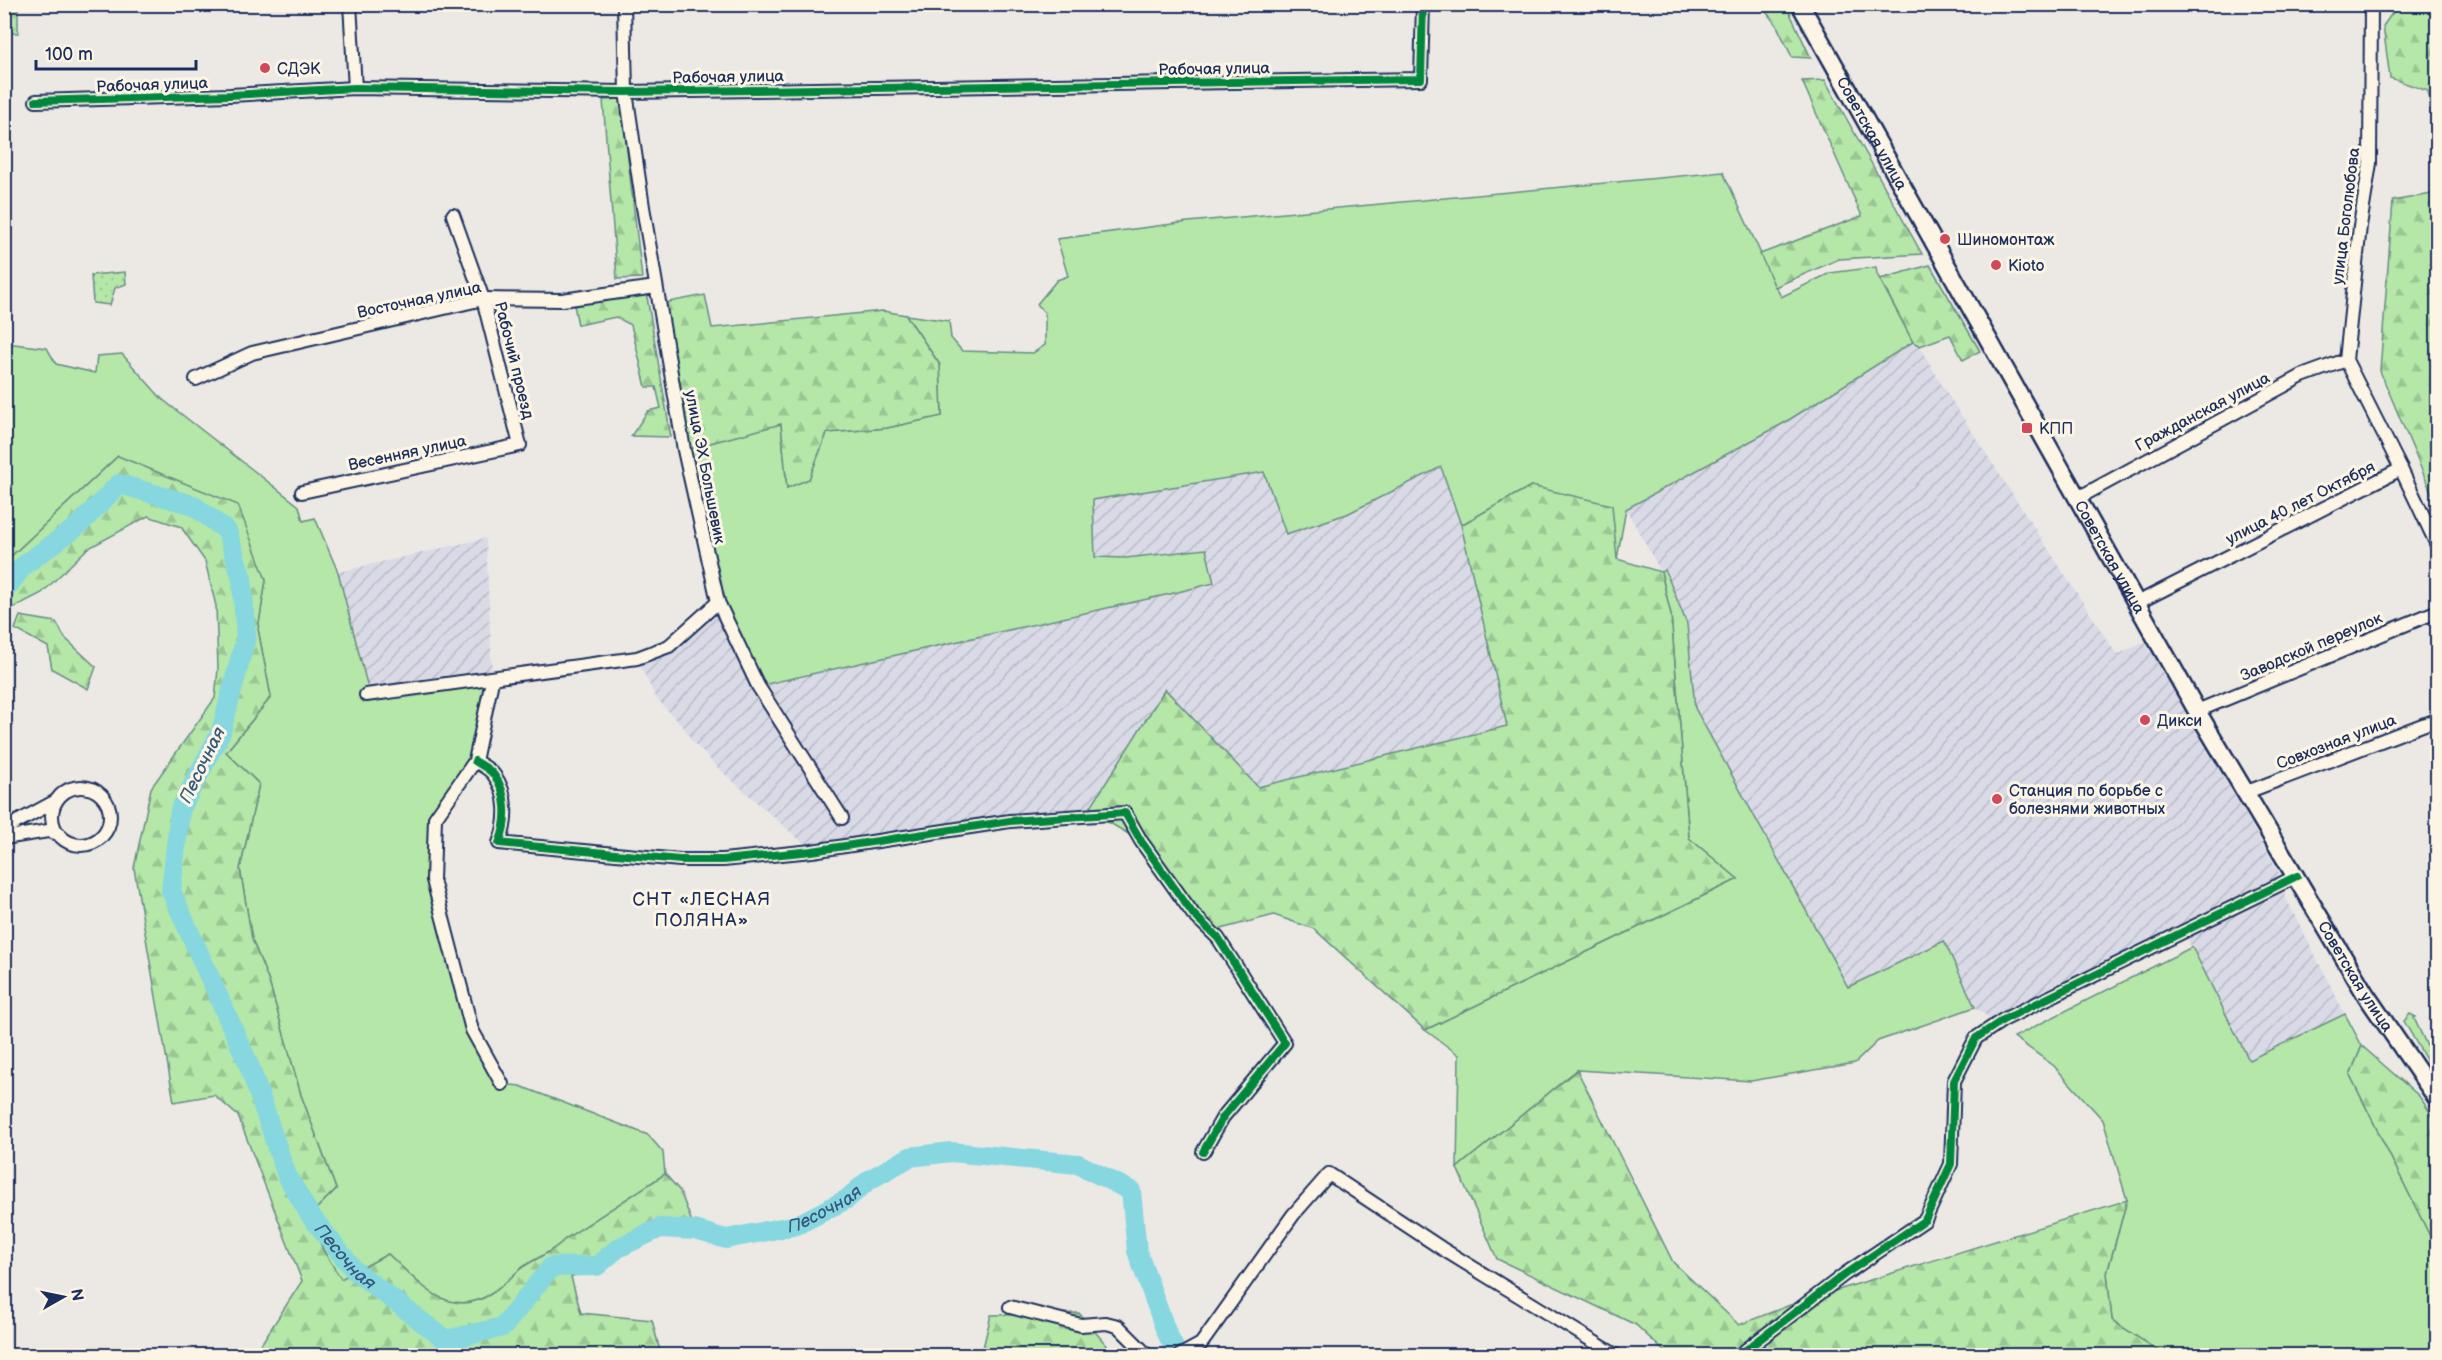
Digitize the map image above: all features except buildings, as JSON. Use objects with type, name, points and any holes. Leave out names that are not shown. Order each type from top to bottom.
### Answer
[{"type":"main road","name":"Советская улица","points":[[1800,4],[1940,258],[2197,711],[2366,995],[2438,1100]]},
{"type":"street","points":[[350,4],[355,88]]},
{"type":"street","name":"улица ЭХ Большевик","points":[[624,4],[626,92],[656,287],[684,450],[718,602],[758,686],[842,818]]},
{"type":"street","name":"Рабочая улица","points":[[36,101],[230,96],[355,88],[626,92],[1421,79],[1423,4]]},
{"type":"street","name":"улица Боголюбова","points":[[2346,360],[2360,226],[2370,163],[2371,4]]},
{"type":"street","name":"Рабочий проезд","points":[[453,215],[483,299],[520,445]]},
{"type":"street","name":"Восточная улица","points":[[196,379],[252,353],[483,299],[562,300],[656,287]]},
{"type":"street","name":"Гражданская улица","points":[[2078,498],[2302,376],[2346,360]]},
{"type":"street","name":"улица 40 лет Октября","points":[[2137,603],[2401,469],[2346,360]]},
{"type":"street","name":"Весенняя улица","points":[[302,492],[520,445]]},
{"type":"street","points":[[2401,469],[2438,547]]},
{"type":"street","points":[[366,695],[637,657],[669,646],[718,602]]},
{"type":"street","name":"Заводской переулок","points":[[2197,711],[2438,611]]},
{"type":"street","points":[[492,681],[475,761],[435,818],[433,880],[472,1030],[502,1084]]},
{"type":"street","name":"Совхозная улица","points":[[2247,792],[2438,720]]},
{"type":"street","points":[[475,761],[493,773],[505,793],[504,832],[499,843],[680,860],[723,860],[801,853],[1010,820],[1125,813],[1141,841],[1193,914],[1218,938],[1285,1043],[1223,1116],[1203,1152]]},
{"type":"street","points":[[4,829],[56,801],[66,791],[83,787],[100,794],[110,811],[107,829],[93,842],[75,844],[48,831],[4,838]]},
{"type":"street","points":[[56,801],[52,818],[58,834]]},
{"type":"street","points":[[1738,1356],[1845,1274],[1925,1220],[1951,1164],[1954,1081],[1976,1038],[2003,1020],[2297,876]]},
{"type":"street","points":[[1184,1354],[1202,1344],[1293,1215],[1329,1174],[1441,1248],[1617,1356]]},
{"type":"street","points":[[1010,1307],[1080,1325],[1106,1323],[1118,1326],[1148,1356]]},
{"type":"shaded area","points":[[1913,342],[1920,346],[1943,387],[2117,655],[2145,641],[2281,876],[1999,1026],[1975,1007],[1944,941],[1848,987],[1695,708],[1687,624],[1664,570],[1661,572],[1626,509],[1784,423]]},
{"type":"shaded area","points":[[1442,467],[1461,525],[1508,726],[1258,787],[1165,689],[1085,816],[1070,824],[924,835],[812,851],[719,769],[691,740],[685,729],[655,697],[637,658],[669,646],[718,602],[758,686],[1170,594],[1214,583],[1206,557],[1095,557],[1093,500],[1264,471],[1287,534],[1347,514]]},
{"type":"shaded area","points":[[486,538],[492,673],[368,689],[338,572]]},
{"type":"shaded area","points":[[2282,890],[2345,1014],[2249,1061],[2187,938]]},
{"type":"green space","points":[[5,4],[18,5],[18,33],[5,33]]},
{"type":"green space","points":[[1761,5],[1786,5],[1811,58],[1792,57],[1777,26]]},
{"type":"green space","points":[[2398,5],[2437,5],[2437,108],[2431,109],[2428,91],[2390,78],[2383,26]]},
{"type":"green space","points":[[1825,80],[1922,254],[1839,259],[1775,287],[1760,254],[1862,216],[1802,81]]},
{"type":"green space","points":[[621,99],[642,278],[617,279],[603,100]]},
{"type":"green space","points":[[1723,172],[1781,297],[1830,273],[1876,267],[1877,274],[1913,342],[1784,423],[1626,509],[1617,559],[1531,486],[1461,525],[1441,467],[1347,514],[1286,534],[1264,472],[1093,500],[1095,557],[1126,558],[1206,549],[1214,583],[758,686],[718,602],[684,450],[781,423],[787,488],[809,479],[827,433],[887,428],[942,416],[940,365],[906,315],[949,321],[951,338],[962,351],[1033,353],[1045,345],[1045,313],[1037,304],[1057,280],[1068,276],[1057,239],[1188,222]]},
{"type":"green space","points":[[2438,193],[2437,506],[2380,371],[2393,201]]},
{"type":"green space","points":[[1930,265],[1980,351],[1963,360],[1950,335],[1920,346],[1913,342],[1880,279]]},
{"type":"green space","points":[[125,272],[126,284],[115,288],[110,305],[93,303],[91,275]]},
{"type":"green space","points":[[646,291],[671,437],[631,436],[648,411],[661,408],[656,387],[646,387],[631,325],[616,317],[578,325],[574,305]]},
{"type":"green space","points":[[705,295],[712,328],[883,311],[906,315],[940,365],[942,416],[887,428],[827,433],[809,479],[787,488],[781,424],[684,450],[658,304]]},
{"type":"green space","points":[[5,343],[47,348],[56,364],[95,373],[97,356],[122,354],[162,399],[299,506],[303,521],[315,518],[338,572],[369,692],[493,677],[475,761],[435,818],[433,880],[472,1030],[502,1084],[520,1086],[648,1135],[663,1152],[665,1174],[551,1251],[523,1267],[491,1294],[475,1301],[461,1303],[447,1300],[422,1286],[388,1254],[341,1280],[323,1250],[310,1215],[336,1189],[301,1095],[269,982],[252,940],[240,869],[259,784],[226,752],[271,697],[258,629],[266,580],[118,456],[5,562]]},
{"type":"green space","points":[[118,456],[238,505],[266,580],[258,629],[271,697],[226,752],[259,784],[240,869],[252,939],[269,982],[301,1095],[336,1189],[310,1215],[323,1250],[341,1279],[388,1254],[422,1286],[434,1294],[461,1303],[475,1301],[491,1294],[523,1267],[665,1174],[680,1191],[695,1230],[660,1228],[618,1248],[597,1266],[571,1277],[581,1313],[652,1320],[661,1355],[254,1355],[302,1281],[238,1116],[214,1095],[174,1102],[134,868],[151,788],[215,698],[218,669],[216,606],[205,561],[181,527],[148,516],[87,549],[42,593],[5,612],[5,562]]},
{"type":"green space","points":[[1531,486],[1612,505],[1617,559],[1661,572],[1671,615],[1689,838],[1738,879],[1425,1030],[1314,929],[1274,915],[1217,930],[1185,912],[1132,836],[1110,823],[1085,816],[1165,689],[1258,787],[1507,726],[1461,525]]},
{"type":"green space","points":[[1665,570],[1687,624],[1695,708],[1848,987],[1944,941],[1975,1007],[1878,1041],[1855,1063],[1751,1081],[1577,1070],[1457,1168],[1459,1055],[1425,1030],[1738,879],[1689,838],[1671,615],[1661,572]]},
{"type":"green space","points":[[20,616],[56,622],[65,638],[96,667],[88,689],[52,669],[48,647],[15,629]]},
{"type":"green space","points":[[2192,947],[2249,1060],[2345,1014],[2362,1046],[2350,1075],[2437,1250],[2437,1355],[2164,1355],[2112,1320],[2107,1273],[2127,1200],[2103,1120],[2054,1066],[2014,1037]]},
{"type":"green space","points":[[2410,1014],[2416,1017],[2414,1018],[2428,1048],[2437,1044],[2437,1079],[2404,1021]]},
{"type":"green space","points":[[2362,1046],[2419,1096],[2437,1122],[2437,1250],[2350,1075]]},
{"type":"green space","points":[[1577,1070],[1673,1262],[1739,1325],[1790,1305],[2127,1200],[2107,1273],[2112,1320],[2164,1355],[1668,1355],[1636,1325],[1497,1259],[1457,1168]]},
{"type":"green space","points":[[1079,1313],[1115,1355],[981,1356],[991,1315]]},
{"type":"waterway","name":"Песочная","points":[[4,591],[24,565],[78,526],[119,484],[193,505],[227,531],[242,579],[246,637],[221,732],[180,810],[171,891],[249,1065],[287,1176],[310,1215],[355,1271],[446,1340],[503,1327],[551,1267],[597,1266],[618,1248],[660,1228],[695,1230],[726,1239],[797,1225],[847,1199],[869,1180],[910,1157],[951,1152],[1078,1164],[1131,1191],[1137,1251],[1166,1331],[1178,1356]]},
{"type":"cycle path","points":[[36,101],[230,95],[355,88],[626,92],[1421,79],[1423,4]]},
{"type":"cycle path","points":[[475,761],[492,773],[502,790],[505,817],[499,843],[680,860],[723,860],[812,851],[1010,821],[1125,813],[1141,841],[1193,914],[1218,938],[1285,1043],[1223,1117],[1203,1152]]},
{"type":"cycle path","points":[[1738,1356],[1845,1274],[1925,1220],[1951,1164],[1954,1081],[1976,1038],[2003,1020],[2297,876]]},
{"type":"place","name":"СДЭК","points":[[265,68]]},
{"type":"place","name":"Шиномонтаж","points":[[1945,239]]},
{"type":"place","name":"Kioto","points":[[1996,265]]},
{"type":"place","name":"КПП","points":[[2027,428]]},
{"type":"place","name":"Дикси","points":[[2145,720]]},
{"type":"place","name":"Станция по борьбе с болезнями животных","points":[[1997,799]]},
{"type":"district","name":"СНТ «ЛЕСНАЯ ПОЛЯНА»","points":[[702,909]]}]
